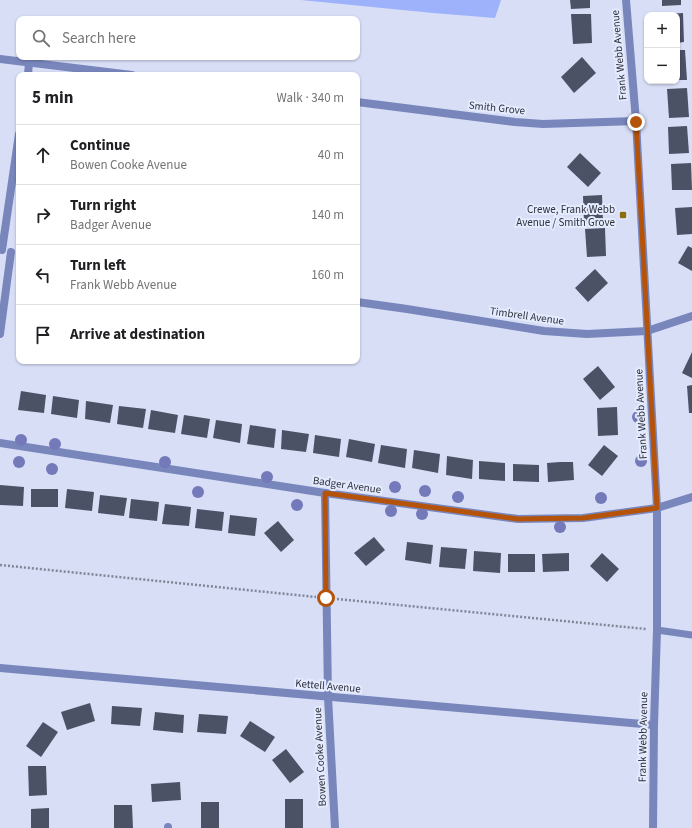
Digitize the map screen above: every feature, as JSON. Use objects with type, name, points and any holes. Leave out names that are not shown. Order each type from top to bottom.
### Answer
[{"type":"street","name":"Frank Webb Avenue","points":[[626,0],[636,122],[657,508],[658,630],[654,725],[653,828]]},
{"type":"street","points":[[0,59],[108,72]]},
{"type":"street","points":[[28,72],[29,62]]},
{"type":"street","name":"Smith Grove","points":[[360,102],[515,122],[544,124],[636,122]]},
{"type":"street","points":[[0,334],[16,166]]},
{"type":"street","name":"Timbrell Avenue","points":[[360,302],[544,331],[587,334],[647,331],[692,316]]},
{"type":"street","name":"Badger Avenue","points":[[0,443],[325,493],[518,519],[583,518],[657,508],[692,498]]},
{"type":"street","name":"Bowen Cooke Avenue","points":[[325,493],[328,697],[335,828]]},
{"type":"street","name":"Kettell Avenue","points":[[0,668],[654,725]]},
{"type":"lane","points":[[658,630],[692,635]]},
{"type":"shaded area","points":[[301,0],[501,0],[495,18]]},
{"type":"building","points":[[570,0],[590,0],[590,8],[571,9]]},
{"type":"building","points":[[662,0],[681,0],[681,5],[662,6]]},
{"type":"building","points":[[680,13],[683,13],[684,42],[680,43]]},
{"type":"building","points":[[571,14],[591,14],[592,43],[573,44]]},
{"type":"building","points":[[680,50],[685,50],[687,80],[680,80]]},
{"type":"building","points":[[582,57],[596,73],[574,93],[561,77]]},
{"type":"building","points":[[687,88],[689,117],[669,118],[667,89]]},
{"type":"building","points":[[687,126],[689,153],[669,154],[668,127]]},
{"type":"building","points":[[580,153],[601,173],[588,187],[567,167]]},
{"type":"building","points":[[691,163],[692,190],[672,190],[671,164]]},
{"type":"building","points":[[602,195],[603,222],[584,223],[583,196]]},
{"type":"building","points":[[692,207],[692,234],[677,235],[675,208]]},
{"type":"building","points":[[605,228],[606,256],[587,257],[585,229]]},
{"type":"building","points":[[688,246],[692,248],[692,271],[678,263]]},
{"type":"building","points":[[595,269],[608,283],[588,302],[575,288]]},
{"type":"building","points":[[692,352],[692,378],[682,373]]},
{"type":"building","points":[[598,366],[615,387],[600,400],[583,379]]},
{"type":"building","points":[[692,385],[692,413],[689,413],[687,386]]},
{"type":"building","points":[[21,391],[46,395],[44,413],[18,410]]},
{"type":"building","points":[[53,396],[79,400],[77,418],[51,414]]},
{"type":"building","points":[[86,401],[113,405],[110,423],[85,419]]},
{"type":"building","points":[[119,406],[146,409],[143,428],[117,424]]},
{"type":"building","points":[[617,407],[618,435],[598,436],[597,408]]},
{"type":"building","points":[[151,410],[178,415],[175,433],[148,429]]},
{"type":"building","points":[[184,415],[210,419],[207,438],[181,434]]},
{"type":"building","points":[[216,420],[242,424],[240,443],[213,438]]},
{"type":"building","points":[[250,425],[276,429],[274,448],[247,444]]},
{"type":"building","points":[[282,430],[309,434],[306,452],[281,449]]},
{"type":"building","points":[[315,435],[341,439],[339,457],[313,453]]},
{"type":"building","points":[[349,439],[375,444],[372,462],[346,457]]},
{"type":"building","points":[[381,445],[407,449],[405,468],[378,463]]},
{"type":"building","points":[[604,445],[618,456],[602,476],[588,465]]},
{"type":"building","points":[[414,450],[440,454],[438,473],[412,468]]},
{"type":"building","points":[[447,456],[473,460],[472,479],[446,475]]},
{"type":"building","points":[[479,461],[505,463],[505,481],[479,479]]},
{"type":"building","points":[[573,462],[574,480],[548,482],[547,463]]},
{"type":"building","points":[[513,464],[539,465],[539,482],[513,481]]},
{"type":"building","points":[[0,485],[24,487],[23,506],[0,505]]},
{"type":"building","points":[[31,489],[58,489],[58,507],[31,507]]},
{"type":"building","points":[[67,489],[94,492],[92,511],[65,508]]},
{"type":"building","points":[[100,495],[127,498],[124,516],[98,513]]},
{"type":"building","points":[[131,499],[159,502],[157,521],[129,518]]},
{"type":"building","points":[[165,504],[191,507],[189,526],[162,524]]},
{"type":"building","points":[[197,509],[224,512],[222,531],[195,528]]},
{"type":"building","points":[[230,515],[257,518],[255,536],[228,533]]},
{"type":"building","points":[[278,521],[294,540],[281,552],[264,533]]},
{"type":"building","points":[[374,537],[385,550],[366,566],[354,553]]},
{"type":"building","points":[[407,542],[433,545],[431,564],[405,560]]},
{"type":"building","points":[[441,547],[467,549],[465,569],[439,567]]},
{"type":"building","points":[[474,551],[501,553],[500,573],[473,571]]},
{"type":"building","points":[[569,553],[569,571],[543,572],[542,554]]},
{"type":"building","points":[[602,553],[619,569],[607,582],[590,566]]},
{"type":"building","points":[[508,554],[535,554],[535,572],[508,572]]},
{"type":"building","points":[[90,703],[95,721],[67,730],[61,712]]},
{"type":"building","points":[[112,706],[142,708],[140,726],[111,724]]},
{"type":"building","points":[[155,712],[184,715],[183,733],[153,730]]},
{"type":"building","points":[[199,714],[228,716],[226,734],[197,732]]},
{"type":"building","points":[[250,721],[275,737],[265,752],[240,736]]},
{"type":"building","points":[[43,722],[58,732],[41,757],[26,746]]},
{"type":"building","points":[[286,749],[304,772],[290,783],[272,760]]},
{"type":"building","points":[[28,766],[46,766],[47,795],[29,796]]},
{"type":"building","points":[[180,782],[181,800],[152,802],[151,784]]},
{"type":"building","points":[[285,799],[303,799],[303,828],[285,828]]},
{"type":"building","points":[[201,802],[219,802],[219,828],[201,828]]},
{"type":"building","points":[[114,805],[132,805],[133,828],[114,828]]},
{"type":"building","points":[[49,808],[49,828],[31,828],[31,809]]},
{"type":"place","name":"Crewe, Frank Webb Avenue / Smith Grove","points":[[623,215]]},
{"type":"route","points":[[326,598],[325,493],[518,519],[583,518],[657,508],[636,122]]}]
